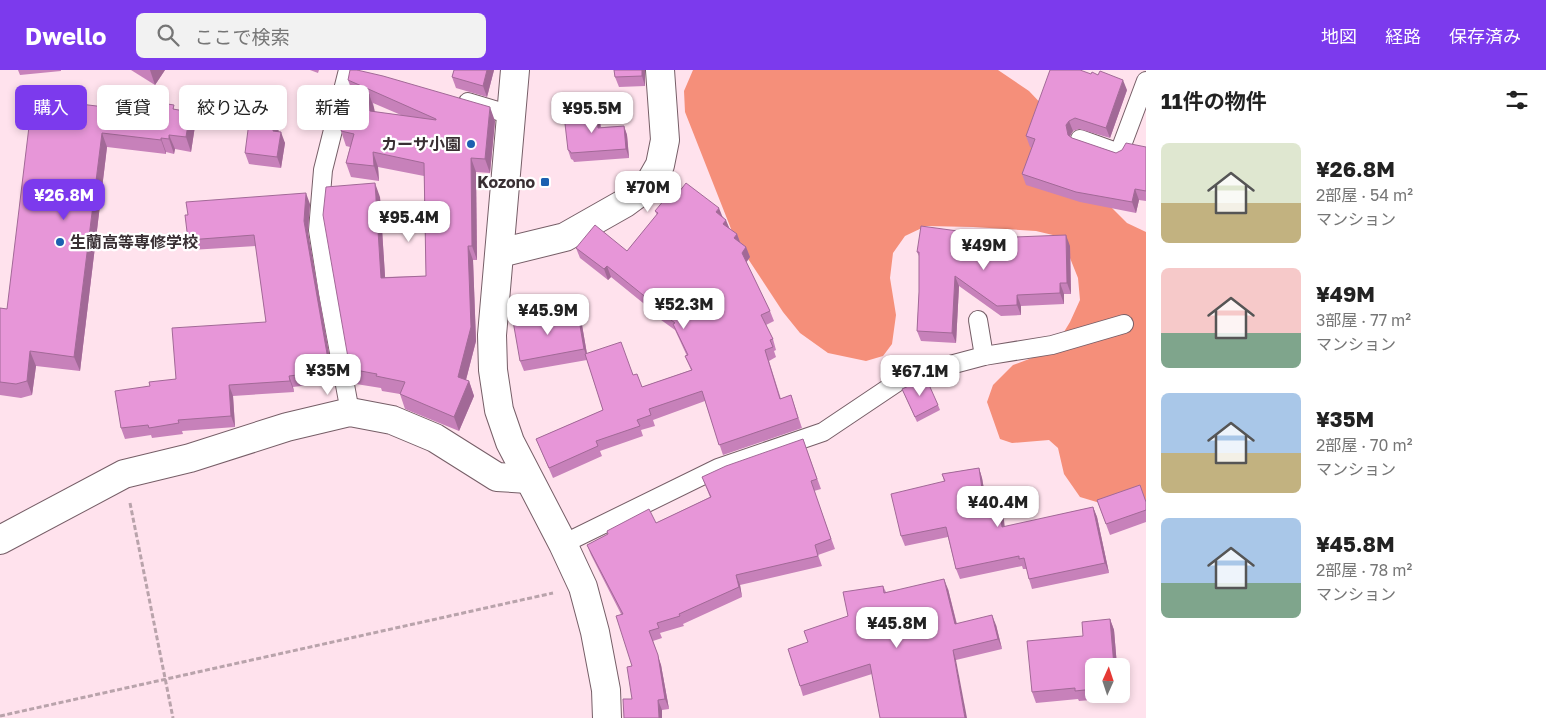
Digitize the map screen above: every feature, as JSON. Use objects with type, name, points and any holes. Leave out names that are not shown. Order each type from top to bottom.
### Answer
[{"type":"street","points":[[515,70],[492,335],[493,370],[499,410],[510,442],[583,587],[595,632],[606,690],[607,718]]},
{"type":"street","points":[[500,252],[565,237],[625,203],[648,186],[660,165],[665,140],[660,70]]},
{"type":"street","points":[[0,540],[124,474],[190,458],[286,427],[350,412],[392,420],[435,438],[497,477],[528,479]]},
{"type":"lane","points":[[348,70],[323,170],[318,230],[350,412]]},
{"type":"lane","points":[[1134,70],[1146,73]]},
{"type":"lane","points":[[1080,138],[1119,153],[1146,80]]},
{"type":"lane","points":[[454,98],[511,115]]},
{"type":"lane","points":[[978,320],[984,356]]},
{"type":"lane","points":[[563,544],[718,468],[823,432],[905,376],[984,356],[1052,345],[1124,324]]},
{"type":"path","points":[[124,474],[173,718]]},
{"type":"path","points":[[0,716],[583,587]]},
{"type":"shaded area","points":[[693,70],[998,70],[1029,91],[1068,132],[1105,201],[1127,223],[1146,232],[1146,508],[1100,503],[1080,497],[1064,474],[1058,448],[1049,440],[1012,443],[1000,439],[987,402],[993,385],[1013,365],[1053,350],[1070,322],[1080,300],[1078,278],[1066,248],[1057,236],[1036,231],[926,226],[905,236],[893,253],[890,278],[896,315],[892,344],[883,356],[866,361],[828,353],[800,333],[783,312],[735,239],[685,112],[684,91]]},
{"type":"building","points":[[350,70],[357,70],[490,107],[485,159],[471,158],[472,246],[468,246],[471,327],[458,377],[469,381],[454,417],[400,394],[405,382],[350,369],[323,215],[326,187],[375,183],[381,278],[426,276],[424,163],[373,152],[374,166],[346,163],[354,134],[341,130],[369,130],[369,94],[370,111],[436,119],[369,89],[369,85],[359,85],[348,80]]},
{"type":"building","points":[[454,70],[487,70],[483,86],[452,77]]},
{"type":"building","points":[[614,70],[642,70],[642,76],[615,77]]},
{"type":"building","points":[[1050,70],[1080,70],[1098,75],[1100,71],[1123,80],[1106,128],[1075,118],[1066,125],[1068,135],[1072,138],[1116,153],[1122,150],[1126,143],[1146,147],[1146,191],[1135,189],[1132,202],[1076,192],[1022,174],[1035,139],[1026,136]]},
{"type":"building","points":[[169,104],[174,105],[173,109],[179,110],[179,130],[187,130],[186,137],[169,135],[169,139],[161,138],[161,140],[102,133],[74,357],[30,351],[27,381],[16,384],[0,382],[0,308],[7,309],[29,130],[87,130],[87,105],[97,106],[97,130],[169,130]]},
{"type":"building","points":[[597,112],[598,128],[624,126],[626,149],[571,153],[568,150],[564,115]]},
{"type":"building","points":[[248,130],[273,130],[281,132],[277,157],[245,153]]},
{"type":"building","points":[[686,183],[719,208],[716,212],[726,220],[723,224],[737,234],[734,238],[746,247],[742,253],[770,311],[761,315],[773,339],[770,340],[773,347],[765,350],[780,399],[791,395],[798,418],[719,445],[702,391],[649,409],[651,415],[637,420],[640,426],[596,441],[598,446],[549,468],[536,439],[603,410],[585,354],[621,342],[633,375],[637,374],[642,387],[692,370],[685,356],[688,355],[673,324],[675,323],[646,301],[648,299],[607,266],[604,269],[576,248],[595,225],[627,251],[658,213],[655,211],[674,188],[679,192]]},
{"type":"building","points":[[306,193],[304,221],[330,371],[289,376],[290,381],[229,385],[231,416],[178,420],[179,423],[149,428],[148,425],[121,428],[115,391],[150,386],[149,382],[176,379],[172,328],[266,322],[254,235],[188,240],[185,215],[188,215],[186,202]]},
{"type":"building","points":[[921,226],[965,232],[964,239],[1066,235],[1067,283],[1060,283],[1060,293],[1017,295],[1017,305],[997,306],[955,276],[952,333],[917,331],[919,252],[917,252]]},
{"type":"building","points":[[565,312],[566,316],[578,314],[584,349],[520,361],[513,321]]},
{"type":"building","points":[[926,378],[938,405],[915,417],[902,389]]},
{"type":"building","points":[[803,439],[817,479],[811,481],[831,539],[815,545],[818,556],[736,575],[739,587],[679,614],[680,616],[657,623],[659,628],[649,631],[658,655],[665,699],[658,700],[659,718],[624,718],[623,699],[632,699],[627,667],[632,666],[616,616],[623,614],[587,545],[608,534],[607,531],[649,509],[656,523],[711,497],[702,477],[726,466]]},
{"type":"building","points":[[979,468],[983,496],[998,494],[1002,527],[1093,507],[1105,563],[1029,579],[1024,558],[1019,559],[1019,556],[956,569],[946,527],[901,536],[891,494],[945,481],[942,474]]},
{"type":"building","points":[[1140,485],[1146,502],[1146,510],[1106,524],[1097,500]]},
{"type":"building","points":[[944,579],[955,624],[992,615],[998,639],[953,650],[965,718],[880,718],[870,664],[800,686],[788,649],[808,642],[804,631],[848,616],[843,592],[883,586],[884,593]]},
{"type":"building","points":[[1110,619],[1113,658],[1085,658],[1085,690],[1075,691],[1075,688],[1032,692],[1027,641],[1083,636],[1082,622]]},
{"type":"place","name":"カーサ小園","points":[[471,144]]},
{"type":"place","name":"Kozono","points":[[545,182]]},
{"type":"place","name":"生蘭高等専修学校","points":[[60,242]]}]
